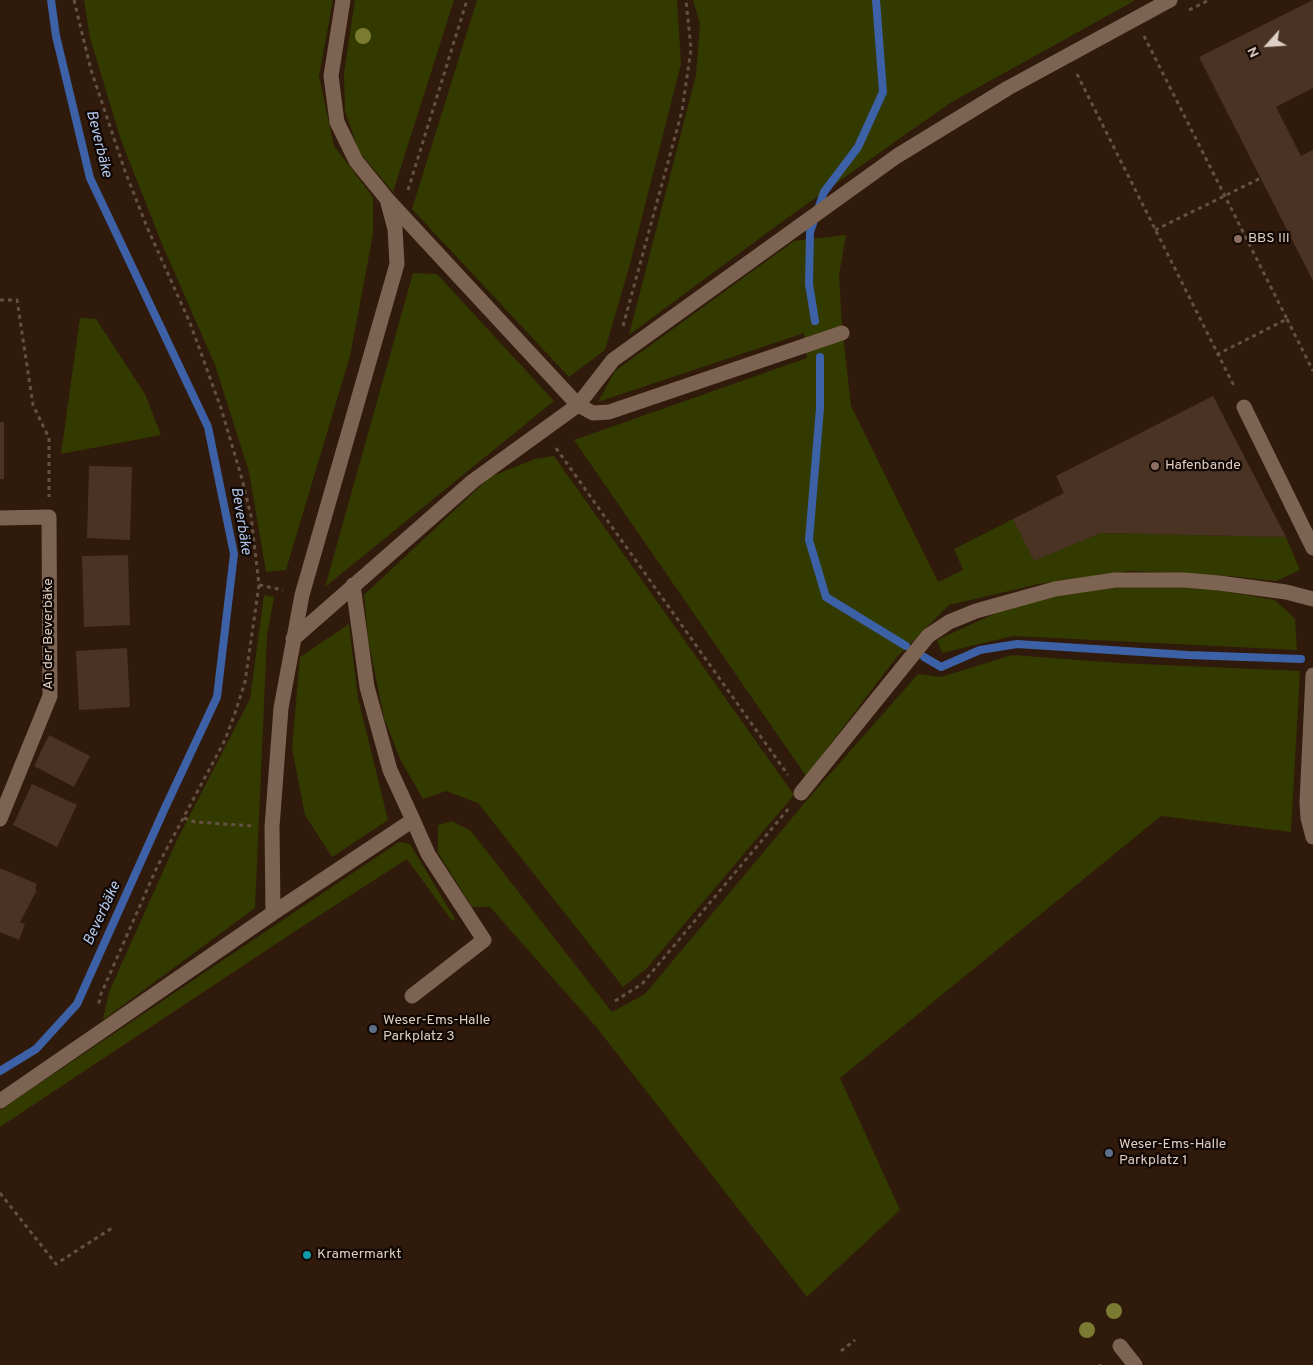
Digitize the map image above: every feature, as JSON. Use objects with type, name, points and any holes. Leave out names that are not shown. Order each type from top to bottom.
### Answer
[{"type":"street","points":[[343,0],[331,76],[337,122],[356,160],[387,199],[578,405],[594,414],[609,412],[842,333]]},
{"type":"street","points":[[293,639],[472,480],[578,405],[613,360],[897,156],[1008,88],[1170,0]]},
{"type":"street","points":[[273,913],[272,827],[281,708],[302,595],[397,264],[395,229],[387,199]]},
{"type":"street","points":[[1244,408],[1313,548]]},
{"type":"street","points":[[0,518],[48,517]]},
{"type":"street","name":"An der Beverbäke","points":[[0,819],[50,696],[48,517]]},
{"type":"street","points":[[801,793],[928,636],[949,622],[976,611],[1055,589],[1115,580],[1211,582],[1277,591],[1313,599]]},
{"type":"street","points":[[352,585],[367,687],[390,770],[428,854],[484,940],[412,996]]},
{"type":"street","points":[[1313,675],[1307,802],[1308,818],[1313,837]]},
{"type":"street","points":[[0,1101],[273,913],[413,820]]},
{"type":"street","points":[[1120,1346],[1135,1365]]},
{"type":"path","points":[[74,0],[90,70],[125,172],[209,370],[242,479],[251,516],[259,585],[245,682],[235,713],[224,740],[157,867],[101,994],[98,1005],[100,1032]]},
{"type":"path","points":[[401,212],[467,0]]},
{"type":"path","points":[[613,360],[682,111],[691,50],[686,0]]},
{"type":"path","points":[[1142,34],[1313,371]]},
{"type":"path","points":[[1075,69],[1244,408]]},
{"type":"path","points":[[1155,230],[1261,178]]},
{"type":"path","points":[[0,300],[17,300],[33,405],[49,438],[48,517]]},
{"type":"path","points":[[1218,354],[1287,319]]},
{"type":"path","points":[[543,430],[801,793],[642,984],[615,1001]]},
{"type":"path","points":[[184,818],[195,822],[272,827]]},
{"type":"path","points":[[0,1193],[56,1264],[112,1228]]},
{"type":"path","points":[[841,1351],[856,1340]]},
{"type":"green space","points":[[84,0],[333,0],[319,76],[334,146],[373,197],[373,234],[350,356],[286,570],[266,572],[249,472],[215,365],[162,244],[121,140],[90,38]]},
{"type":"green space","points":[[355,0],[454,0],[393,192],[359,152],[345,111],[344,72]]},
{"type":"green space","points":[[477,0],[677,0],[681,64],[630,264],[605,350],[569,377],[412,209]]},
{"type":"green space","points":[[693,0],[1134,1],[950,103],[783,221],[629,335],[696,75],[700,24]]},
{"type":"green space","points":[[846,235],[839,275],[842,326],[851,406],[938,582],[963,570],[954,549],[1013,519],[1034,560],[1101,533],[1286,537],[1300,570],[1276,581],[1230,576],[1130,571],[1039,584],[949,605],[896,658],[806,776],[574,440],[807,358],[804,333],[598,402],[615,371],[794,241]]},
{"type":"green space","points":[[413,273],[437,274],[554,401],[325,587]]},
{"type":"green space","points":[[80,318],[96,319],[145,394],[161,435],[61,454]]},
{"type":"green space","points":[[554,456],[794,795],[646,969],[623,987],[478,803],[446,791],[423,799],[400,759],[384,718],[368,639],[364,595],[490,477],[535,459]]},
{"type":"green space","points":[[1134,585],[1200,587],[1275,600],[1295,619],[1297,650],[1013,636],[942,653],[937,640],[996,613],[1057,593]]},
{"type":"green space","points":[[264,595],[274,597],[267,636],[255,908],[103,1020],[109,992],[178,838],[250,699]]},
{"type":"green space","points":[[349,624],[358,698],[388,820],[332,857],[305,815],[292,748],[300,657]]},
{"type":"green space","points":[[1012,655],[1119,663],[1300,671],[1291,832],[1161,816],[840,1078],[900,1210],[807,1297],[597,1028],[490,907],[472,907],[438,853],[438,825],[452,821],[471,831],[612,1012],[645,994],[807,800],[918,674],[941,677]]},
{"type":"green space","points":[[399,842],[410,844],[455,919],[452,921],[407,859],[0,1127],[0,1110]]},
{"type":"building","points":[[1313,0],[1313,88],[1276,107],[1301,156],[1313,150],[1313,281],[1199,57]]},
{"type":"building","name":"Hafenbande","points":[[1213,396],[1286,537],[1101,533],[1034,561],[1013,519],[1064,493],[1056,476]]},
{"type":"building","points":[[0,422],[4,422],[4,479],[0,479]]},
{"type":"building","points":[[89,466],[132,467],[130,540],[87,538]]},
{"type":"building","points":[[128,555],[130,625],[84,627],[82,556]]},
{"type":"building","points":[[127,648],[130,707],[79,710],[76,651]]},
{"type":"building","points":[[49,735],[90,756],[74,787],[34,766]]},
{"type":"building","points":[[32,784],[77,805],[57,847],[13,825]]},
{"type":"building","points":[[0,868],[37,884],[35,889],[37,890],[20,922],[25,924],[19,940],[0,932]]},
{"type":"waterway","name":"Beverbäke","points":[[0,1071],[36,1049],[77,1004],[217,697],[234,554],[208,427],[90,178],[56,36],[51,0]]},
{"type":"waterway","points":[[815,321],[809,284],[810,232],[824,192],[858,147],[883,92],[876,0]]},
{"type":"waterway","points":[[820,357],[820,408],[809,540],[826,597],[906,646]]},
{"type":"waterway","points":[[924,657],[941,667],[980,650],[1017,644],[1188,655],[1301,659]]},
{"type":"place","name":"BBS III","points":[[1238,239]]},
{"type":"place","name":"Hafenbande","points":[[1155,466]]},
{"type":"place","name":"Weser-Ems-Halle Parkplatz 3","points":[[373,1029]]},
{"type":"place","name":"Weser-Ems-Halle Parkplatz 1","points":[[1109,1153]]},
{"type":"place","name":"Kramermarkt","points":[[307,1255]]}]
